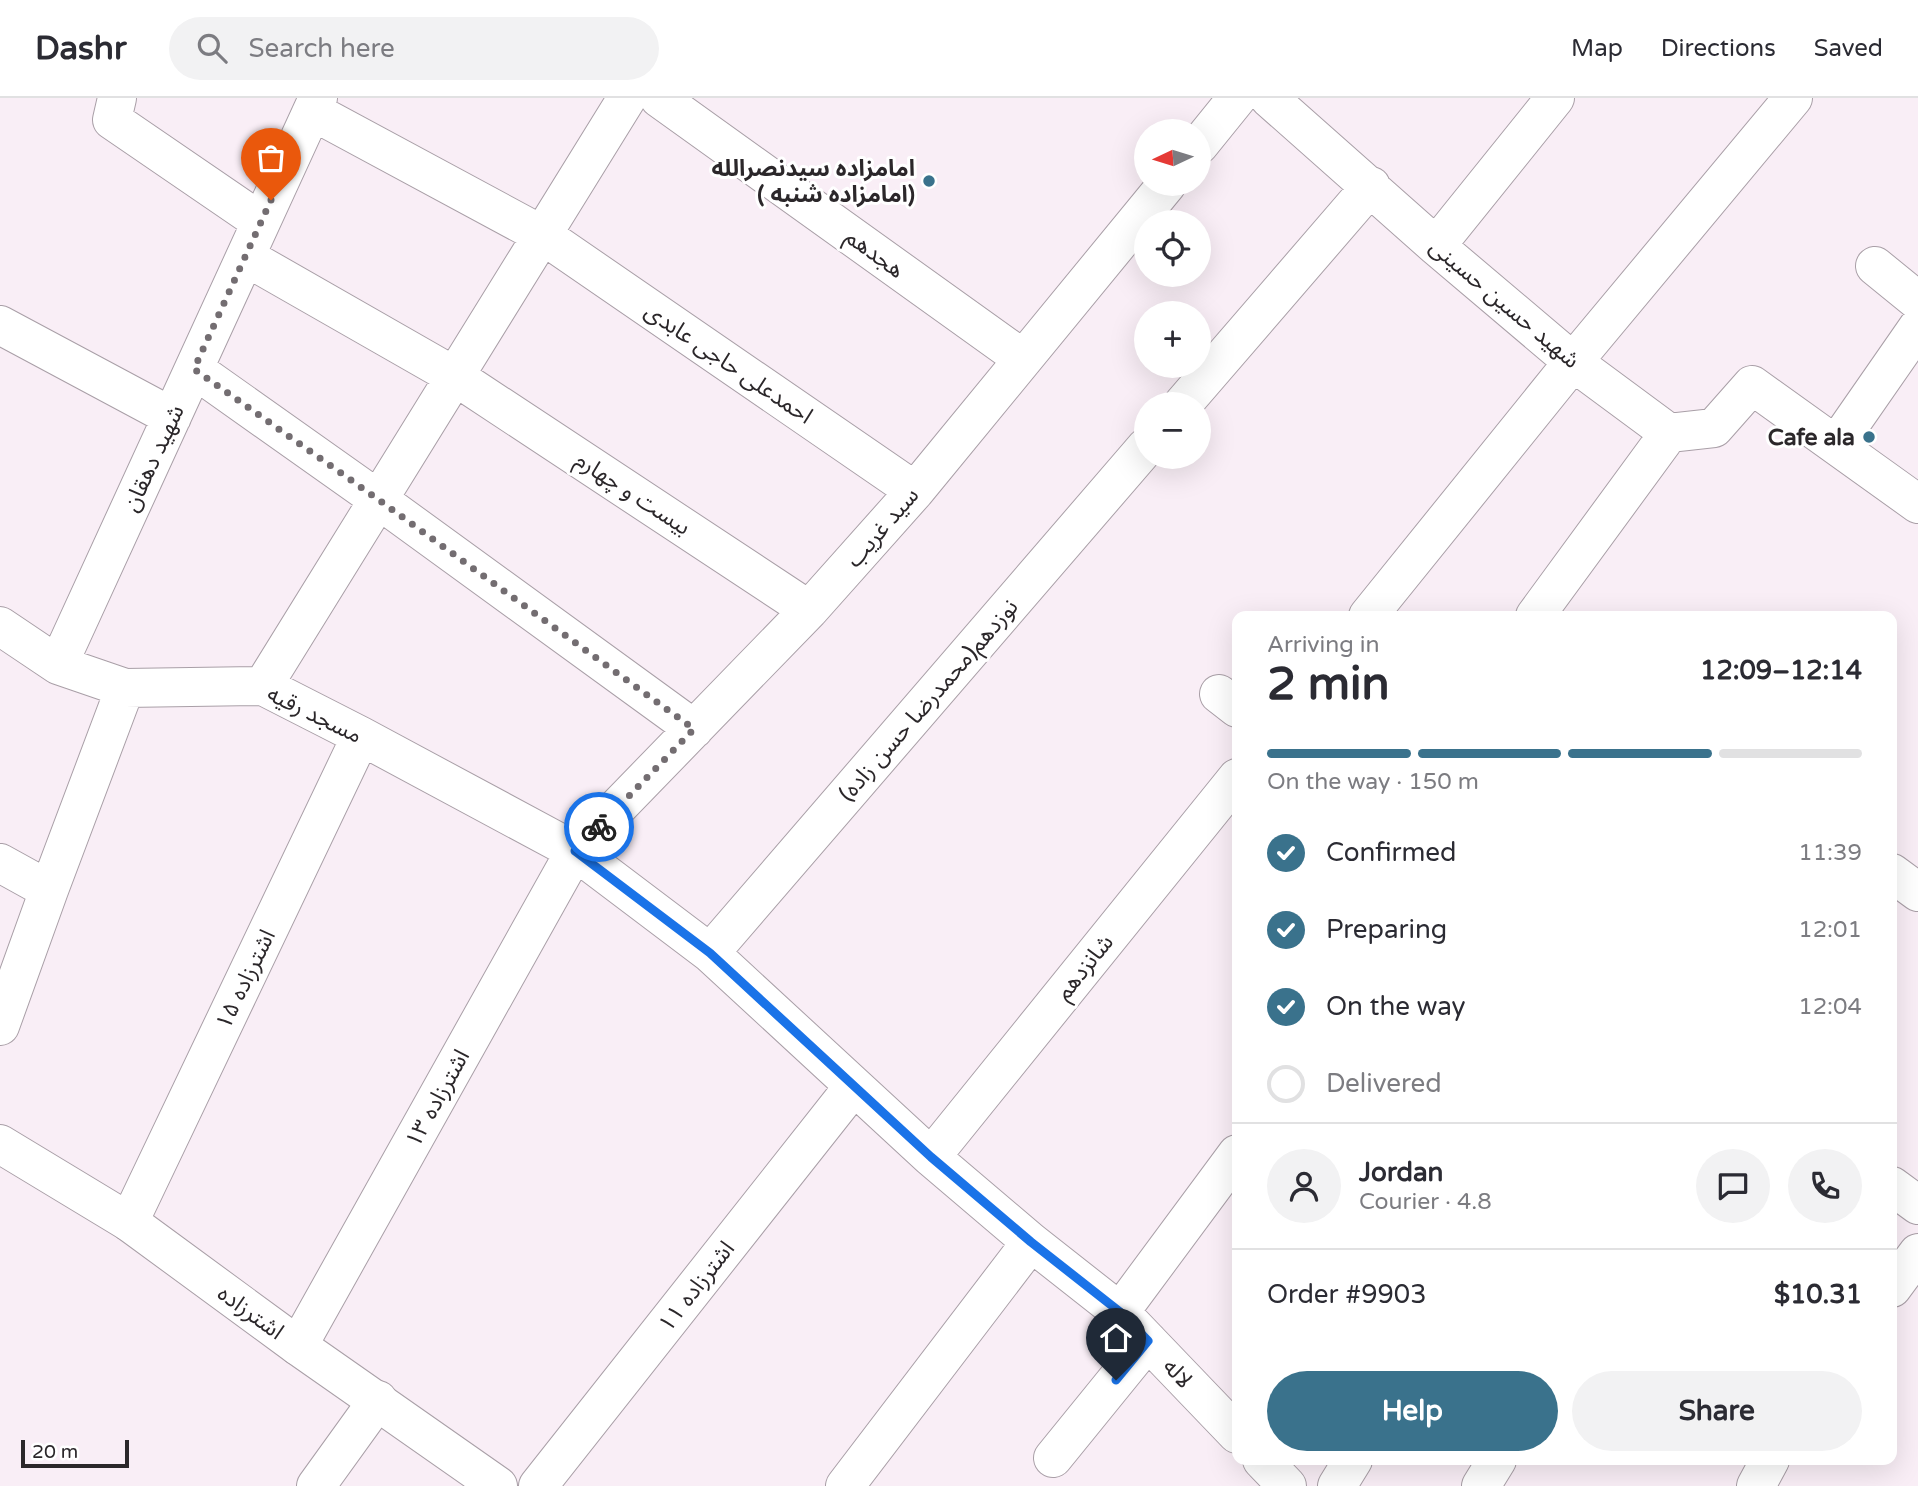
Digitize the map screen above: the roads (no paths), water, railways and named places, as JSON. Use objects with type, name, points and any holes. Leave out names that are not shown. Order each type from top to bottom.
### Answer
[{"type":"street","points":[[117,98],[112,120],[261,222]]},
{"type":"street","points":[[263,686],[627,98]]},
{"type":"street","name":"هجدهم","points":[[659,98],[1023,359]]},
{"type":"street","points":[[1211,130],[1237,98]]},
{"type":"street","name":"شهید حسین حسینی","points":[[1269,98],[1436,246],[1573,362],[1669,433]]},
{"type":"street","points":[[1436,246],[1555,98]]},
{"type":"street","points":[[1372,611],[1573,362],[1793,98]]},
{"type":"street","name":"شهید دهقان","points":[[58,665],[315,104]]},
{"type":"street","name":"احمدعلی حاجی عابدی","points":[[315,104],[544,236],[915,491]]},
{"type":"street","points":[[1193,392],[1371,187]]},
{"type":"street","name":"سید غریب","points":[[575,851],[809,610],[915,491],[1157,196]]},
{"type":"street","name":"بیست و چهارم","points":[[246,257],[456,377],[809,610]]},
{"type":"street","points":[[1875,266],[1918,301]]},
{"type":"street","points":[[0,325],[172,417]]},
{"type":"street","points":[[1836,445],[1918,327]]},
{"type":"street","points":[[194,369],[694,729]]},
{"type":"street","points":[[1539,611],[1669,433],[1714,429],[1752,385],[1918,504]]},
{"type":"street","name":"نوزدهم(محمدرضا حسن زاده)","points":[[710,953],[1134,461]]},
{"type":"street","name":"مسجد رقیه","points":[[4,640],[58,665],[125,688],[263,686],[575,851]]},
{"type":"street","points":[[0,1026],[125,688]]},
{"type":"street","name":"اشترزاده ۱۵","points":[[129,1222],[361,736]]},
{"type":"street","name":"شانزدهم","points":[[931,1157],[1232,784]]},
{"type":"street","name":"لاله","points":[[575,851],[710,953],[931,1157],[1031,1242],[1120,1312],[1232,1429]]},
{"type":"street","name":"اشترزاده ۱۳","points":[[298,1346],[575,851]]},
{"type":"street","points":[[0,863],[49,890]]},
{"type":"street","points":[[1897,877],[1918,892]]},
{"type":"street","name":"اشترزاده ۱۱","points":[[538,1486],[853,1086]]},
{"type":"street","name":"اشترزاده","points":[[0,1144],[129,1222],[298,1346],[498,1486]]},
{"type":"street","points":[[1120,1312],[1232,1161]]},
{"type":"street","points":[[1897,1190],[1918,1205]]},
{"type":"street","points":[[845,1486],[1031,1242]]},
{"type":"street","points":[[1897,1281],[1918,1253]]},
{"type":"street","points":[[1054,1458],[1148,1341]]},
{"type":"street","points":[[316,1486],[378,1400]]},
{"type":"street","points":[[1337,1486],[1350,1465]]},
{"type":"street","points":[[1481,1486],[1494,1465]]},
{"type":"street","points":[[1756,1486],[1767,1465]]},
{"type":"place","name":"امامزاده سیدنصرالله ( امامزاده شنبه)","points":[[929,181]]},
{"type":"place","name":"Cafe ala","points":[[1869,437]]}]
